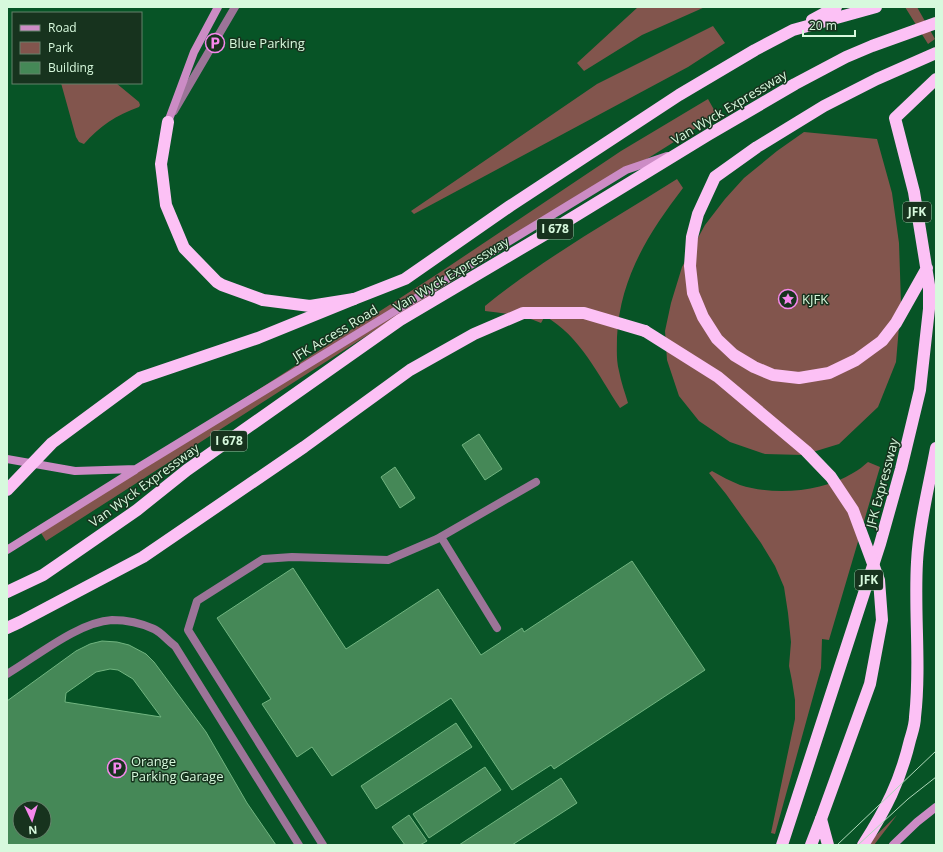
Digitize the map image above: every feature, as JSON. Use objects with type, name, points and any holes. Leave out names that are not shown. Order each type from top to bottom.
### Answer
[{"type":"highway","points":[[793,30],[836,7]]},
{"type":"highway","name":"Van Wyck Expressway","points":[[354,299],[405,279],[510,206],[679,95],[755,50],[793,30],[876,7]]},
{"type":"highway","name":"Van Wyck Expressway","points":[[7,592],[43,575],[59,564],[136,510],[187,470],[400,320],[550,232],[708,135],[795,84],[846,57],[897,36],[936,23]]},
{"type":"highway","points":[[926,268],[896,323],[882,341],[856,360],[829,373],[799,378],[772,375],[754,367],[734,355],[717,339],[703,318],[693,293],[690,266],[692,237],[698,214],[715,177],[757,147],[824,106],[877,79],[936,53]]},
{"type":"highway","name":"JFK Expressway","points":[[782,845],[880,544],[901,469],[920,390],[929,309],[929,285],[914,192],[895,118],[936,79]]},
{"type":"highway","points":[[168,122],[160,164],[166,205],[184,248],[217,282],[264,300],[310,306],[354,299]]},
{"type":"highway","points":[[929,309],[936,288]]},
{"type":"highway","points":[[7,490],[52,443],[140,378],[258,338],[354,299]]},
{"type":"highway","points":[[7,628],[143,557],[304,447],[410,370],[474,334],[523,313],[584,313],[645,331],[718,377],[806,451],[831,477],[853,510],[879,580],[882,620],[870,684],[821,819],[810,845]]},
{"type":"highway","points":[[863,845],[880,819],[893,794],[906,760],[915,718],[918,662],[917,563],[919,541],[936,448]]},
{"type":"highway","points":[[821,819],[828,845]]},
{"type":"street","points":[[168,122],[194,52],[218,7]]},
{"type":"street","points":[[168,122],[235,7]]},
{"type":"street","name":"JFK Access Road","points":[[7,458],[75,471],[136,469],[626,170],[684,150]]},
{"type":"street","points":[[7,550],[136,469]]},
{"type":"street","points":[[323,845],[188,630],[198,601],[263,559],[292,557],[388,560],[441,537],[536,482]]},
{"type":"street","points":[[441,537],[497,628]]},
{"type":"street","points":[[7,674],[70,634],[90,625],[112,620],[134,623],[155,629],[175,646],[299,845]]},
{"type":"street","points":[[893,845],[912,826],[936,807]]},
{"type":"green space","points":[[638,7],[705,7],[642,35],[584,71],[577,63]]},
{"type":"green space","points":[[905,7],[917,7],[935,39],[928,44]]},
{"type":"green space","points":[[713,26],[725,43],[688,67],[414,214],[411,211],[597,84]]},
{"type":"green space","points":[[61,84],[117,84],[139,102],[139,107],[109,122],[84,144],[79,142],[76,137]]},
{"type":"green space","points":[[708,99],[717,115],[449,283],[46,541],[41,533],[207,423],[442,271],[621,151]]},
{"type":"green space","points":[[804,132],[877,139],[892,193],[899,243],[901,303],[896,362],[878,407],[839,444],[803,455],[765,454],[730,442],[699,421],[679,396],[667,360],[665,331],[671,303],[682,267],[705,225],[725,199],[744,178],[777,151]]},
{"type":"green space","points":[[677,179],[683,188],[658,222],[638,258],[624,295],[619,316],[617,363],[628,403],[620,408],[588,358],[569,335],[558,325],[545,316],[541,323],[520,316],[485,311],[485,306],[508,288],[555,256]]},
{"type":"green space","points":[[868,462],[880,467],[829,640],[822,639],[821,668],[775,834],[771,833],[795,719],[795,700],[789,666],[791,642],[784,587],[775,566],[761,543],[709,473],[712,471],[740,485],[754,488],[783,491],[798,490],[813,488],[841,479],[857,471]]},
{"type":"green space","points":[[897,815],[874,845],[866,845]]},
{"type":"building","points":[[479,434],[502,469],[485,480],[462,445]]},
{"type":"building","points":[[395,467],[415,498],[400,508],[381,477]]},
{"type":"building","points":[[632,561],[705,670],[554,769],[551,765],[512,790],[451,698],[332,776],[312,747],[297,757],[262,704],[271,699],[217,618],[293,568],[346,649],[438,589],[481,655],[522,628],[524,632]]},
{"type":"building","name":"Orange Parking Garage","points":[[102,641],[117,642],[129,645],[146,654],[154,662],[206,732],[247,803],[276,845],[7,845],[7,701],[76,651],[90,644]],"holes":[[[110,669],[118,670],[133,679],[161,717],[65,702],[66,693],[96,672]]]},
{"type":"building","points":[[456,723],[472,747],[376,809],[361,786]]},
{"type":"building","points":[[485,767],[501,790],[429,838],[413,814]]},
{"type":"building","points":[[561,778],[577,803],[512,845],[459,845]]},
{"type":"building","points":[[409,815],[427,841],[420,845],[405,845],[392,827]]},
{"type":"tram line","points":[[837,845],[936,751]]},
{"type":"tram line","points":[[858,845],[908,799],[936,777]]},
{"type":"place","name":"Blue Parking","points":[[215,43]]},
{"type":"place","name":"KJFK","points":[[788,299]]},
{"type":"place","name":"Orange Parking Garage","points":[[117,768]]}]
